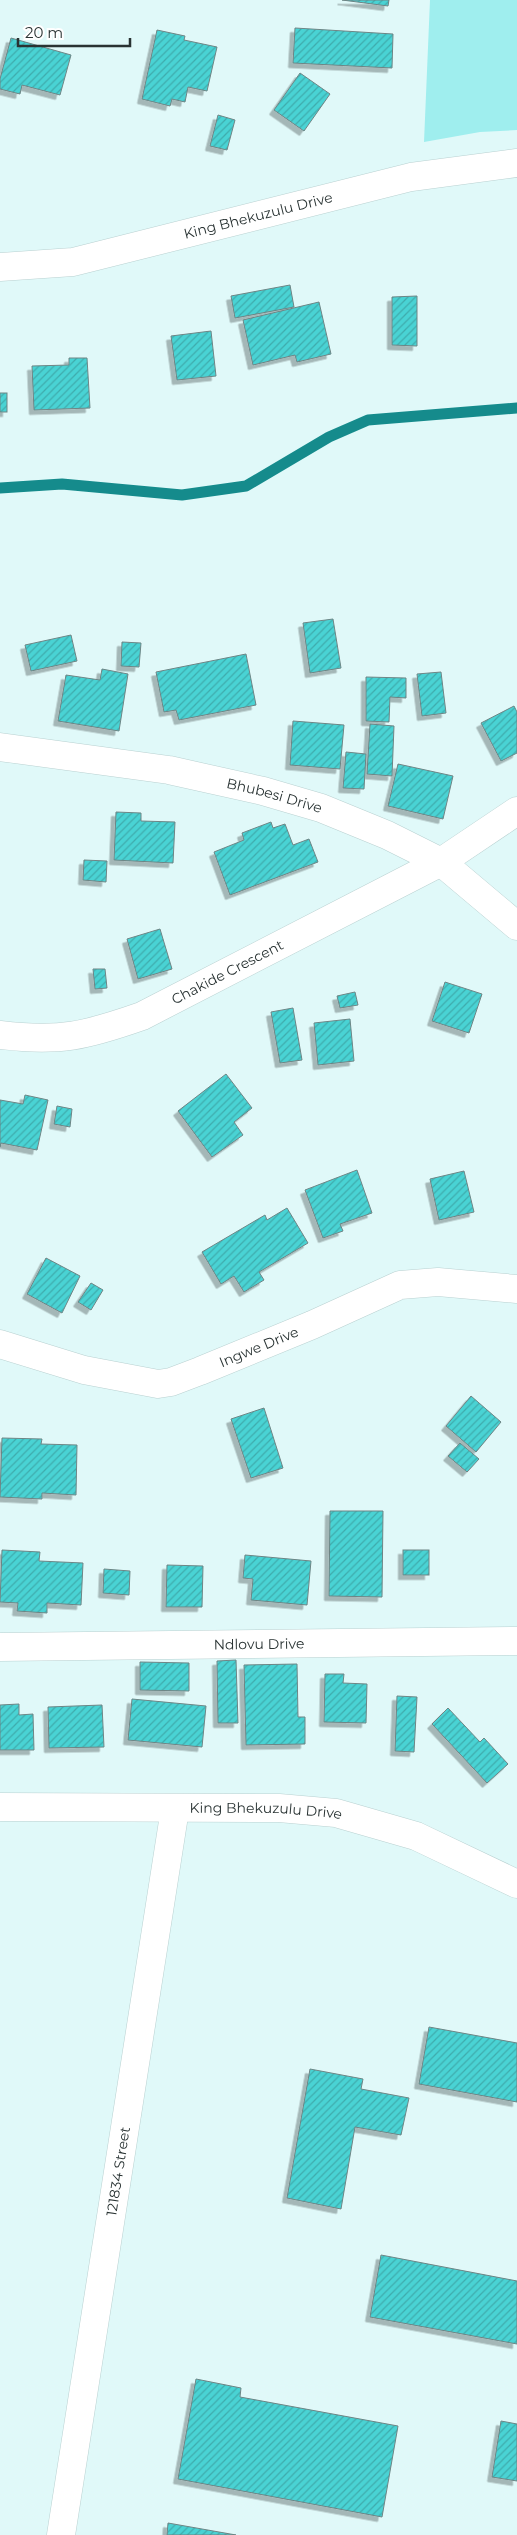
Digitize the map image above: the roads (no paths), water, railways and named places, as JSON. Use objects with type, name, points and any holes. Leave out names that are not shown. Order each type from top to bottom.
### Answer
[{"type":"street","name":"King Bhekuzulu Drive","points":[[0,267],[73,262],[411,178],[517,163]]},
{"type":"street","name":"Bhubesi Drive","points":[[0,747],[169,770],[263,791],[322,808],[387,835],[442,862],[517,926]]},
{"type":"street","name":"Chakide Crescent","points":[[0,1035],[38,1040],[67,1038],[97,1032],[142,1016],[442,862],[517,811]]},
{"type":"street","name":"Ingwe Drive","points":[[0,1344],[84,1370],[158,1384],[171,1382],[208,1368],[312,1325],[400,1285],[438,1282],[517,1289]]},
{"type":"street","name":"Ndlovu Drive","points":[[0,1647],[517,1641]]},
{"type":"street","name":"King Bhekuzulu Drive","points":[[0,1807],[308,1809],[336,1813],[416,1836],[517,1884]]},
{"type":"street","name":"121834 Street","points":[[61,2535],[176,1808]]},
{"type":"waterway","points":[[0,488],[62,484],[182,495],[246,486],[329,437],[368,420],[517,408]]}]
